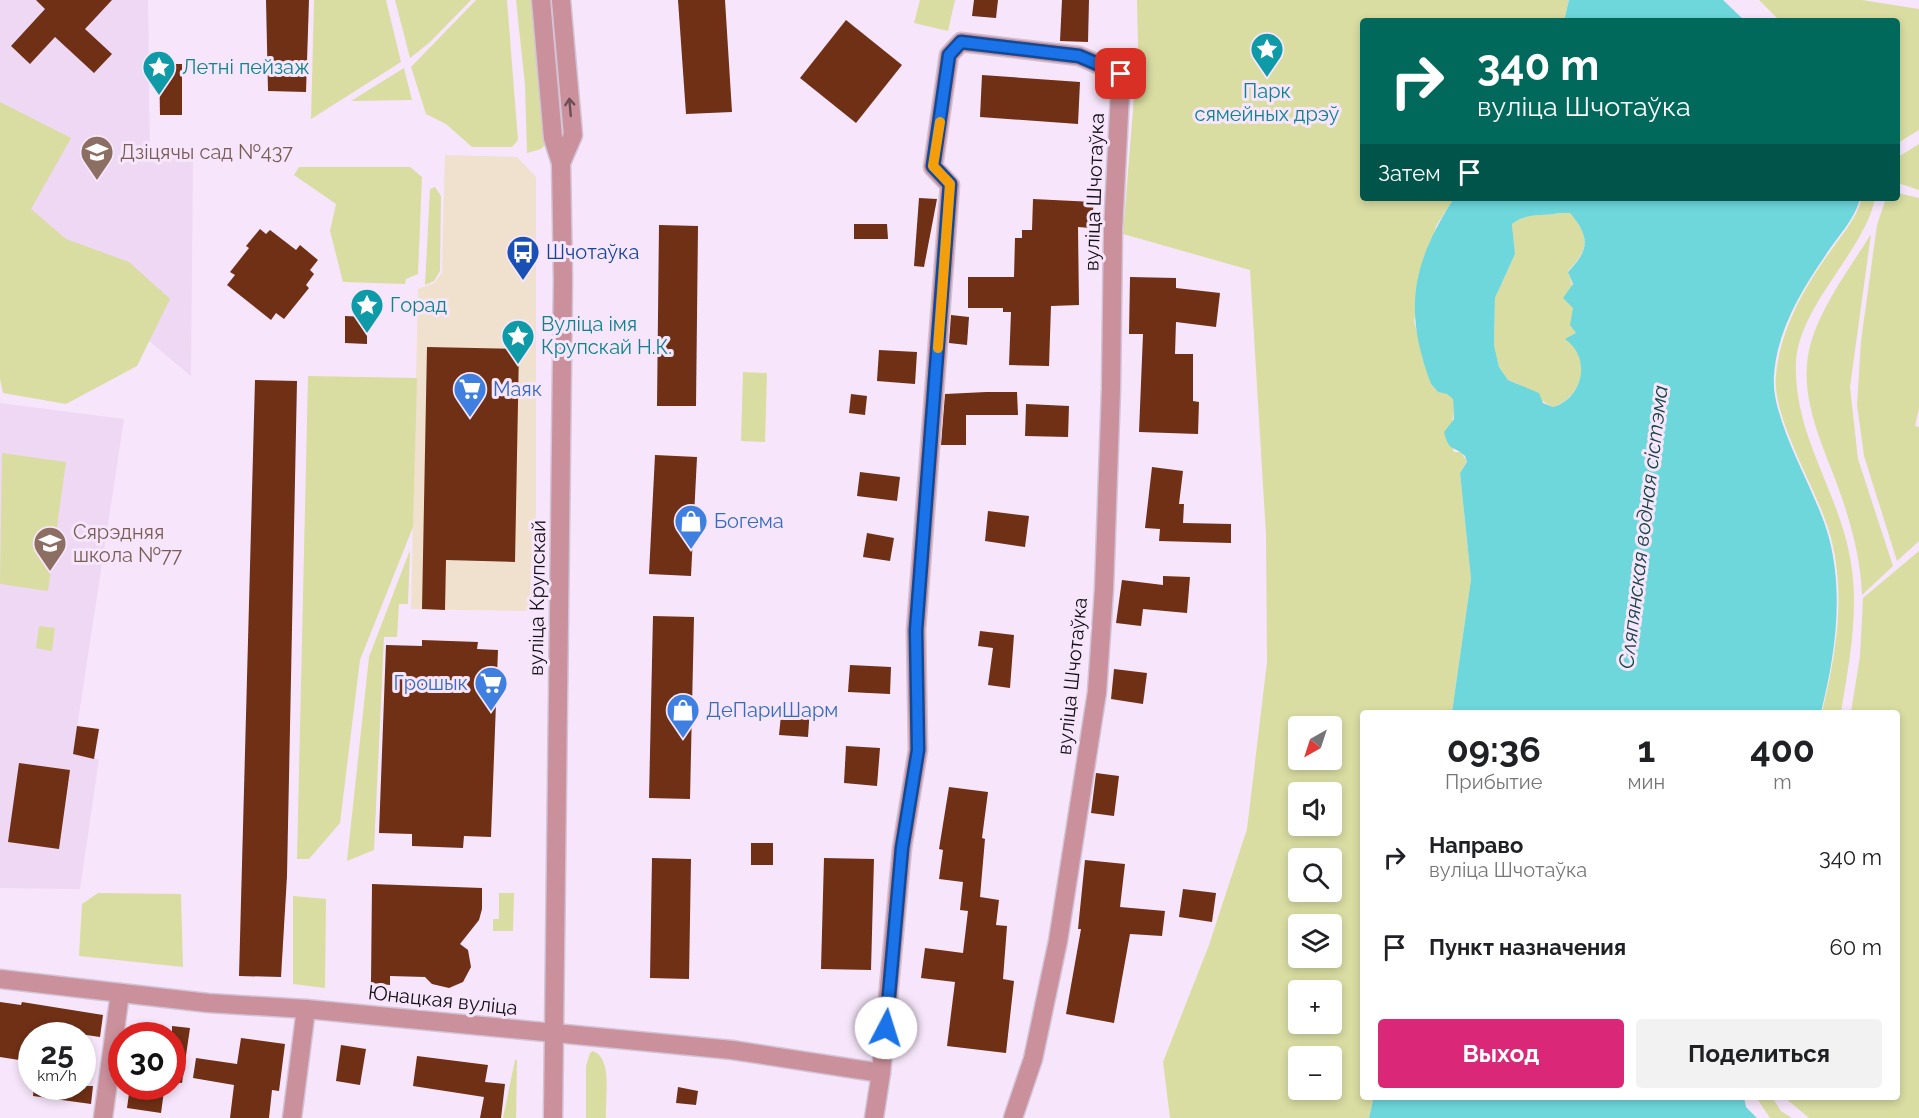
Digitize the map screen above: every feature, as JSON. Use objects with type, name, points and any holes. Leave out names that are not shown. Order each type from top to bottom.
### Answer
[{"type":"street","name":"вуліца Крупскай","points":[[541,0],[554,138],[561,163],[564,323],[553,1118]]},
{"type":"street","name":"вуліца Крупскай","points":[[561,0],[573,135],[561,163]]},
{"type":"street","name":"вуліца Шчотаўка","points":[[881,1073],[902,848],[918,750],[916,630],[950,184],[933,166],[949,55],[961,42],[1079,56],[1121,74],[1113,230],[1111,389],[1104,589],[1097,692],[1058,941],[1033,1059],[1013,1118]]},
{"type":"street","name":"Юнацкая вуліца","points":[[0,979],[120,993],[732,1050],[881,1073]]},
{"type":"street","points":[[104,1118],[120,993]]},
{"type":"street","points":[[292,1118],[306,1010]]},
{"type":"street","points":[[874,1118],[881,1073]]},
{"type":"shaded area","name":"Дзіцячы сад №437","points":[[0,0],[148,0],[150,155],[193,158],[191,376],[4,220],[0,205]]},
{"type":"shaded area","points":[[445,155],[517,157],[536,177],[536,540],[531,559],[530,611],[411,609],[418,289],[434,283],[442,273]]},
{"type":"shaded area","name":"Сярэдняя школа №77","points":[[0,403],[124,419],[73,754],[99,759],[80,889],[0,888]]},
{"type":"green space","points":[[314,0],[386,0],[401,62],[311,119]]},
{"type":"green space","points":[[395,0],[471,0],[429,43],[410,58]]},
{"type":"green space","points":[[476,0],[507,0],[518,140],[512,147],[472,147],[446,124],[426,114],[411,67]]},
{"type":"green space","points":[[516,0],[533,0],[546,144],[541,149],[527,153],[525,85]]},
{"type":"green space","points":[[920,0],[955,0],[948,31],[914,23]]},
{"type":"green space","points":[[1137,0],[1569,0],[1565,18],[1360,18],[1360,201],[1452,201],[1436,226],[1414,321],[1431,384],[1438,392],[1448,394],[1453,399],[1453,420],[1446,429],[1454,452],[1461,452],[1467,462],[1460,473],[1471,579],[1452,710],[1360,710],[1360,1100],[1373,1100],[1369,1118],[1170,1118],[1163,1062],[1209,945],[1247,829],[1267,662],[1266,535],[1250,270],[1123,234],[1138,48]]},
{"type":"green space","points":[[1759,0],[1862,0],[1919,9],[1919,130],[1900,142],[1900,18],[1777,18]]},
{"type":"green space","points":[[404,68],[412,100],[351,101]]},
{"type":"green space","points":[[0,102],[71,138],[31,209],[66,239],[129,262],[170,299],[137,366],[66,404],[3,393],[0,379]]},
{"type":"green space","points":[[1919,144],[1919,190],[1900,184],[1900,156]]},
{"type":"green space","points":[[299,167],[410,167],[422,177],[418,274],[406,279],[405,284],[343,282],[330,231],[336,204],[294,175]]},
{"type":"green space","points":[[435,187],[441,196],[440,271],[434,281],[425,285],[430,189]]},
{"type":"green space","points":[[1900,193],[1919,198],[1919,408],[1915,426],[1919,427],[1919,541],[1897,561],[1864,456],[1857,405],[1861,341],[1877,225],[1885,201],[1900,201]]},
{"type":"green space","points":[[1861,201],[1874,201],[1859,237],[1808,320],[1800,341],[1796,362],[1797,389],[1802,415],[1845,537],[1853,582],[1852,638],[1841,710],[1822,710],[1837,625],[1838,582],[1835,560],[1825,520],[1781,413],[1776,393],[1776,375],[1782,343],[1794,312],[1818,269],[1852,221]]},
{"type":"green space","points":[[1570,213],[1577,221],[1585,242],[1580,256],[1568,271],[1574,298],[1571,325],[1576,333],[1573,336],[1582,371],[1573,393],[1561,404],[1553,407],[1520,385],[1508,380],[1499,367],[1494,345],[1495,298],[1515,254],[1512,224],[1529,216]]},
{"type":"green space","points":[[1871,234],[1850,387],[1858,459],[1893,566],[1862,595],[1858,559],[1850,524],[1821,443],[1810,403],[1807,363],[1811,342],[1822,313]]},
{"type":"green space","points":[[743,372],[767,373],[765,442],[741,441]]},
{"type":"green space","points":[[308,376],[417,378],[413,527],[360,660],[340,823],[309,859],[297,859]]},
{"type":"green space","points":[[2,453],[66,462],[48,591],[0,584]]},
{"type":"green space","points":[[410,550],[408,604],[399,604],[397,637],[384,637],[374,850],[347,861],[369,657]]},
{"type":"green space","points":[[1919,551],[1919,1118],[1809,1118],[1788,1100],[1900,1100],[1900,710],[1851,710],[1860,656],[1863,598]]},
{"type":"green space","points":[[39,626],[55,628],[52,651],[36,648]]},
{"type":"green space","points":[[98,893],[181,894],[183,967],[79,956],[82,904]]},
{"type":"green space","points":[[499,893],[514,893],[513,931],[493,931],[493,919],[499,919]]},
{"type":"green space","points":[[293,896],[326,899],[325,988],[293,984]]},
{"type":"green space","points":[[593,1051],[599,1055],[606,1070],[606,1118],[586,1118],[586,1066],[590,1053]]},
{"type":"green space","points":[[515,1060],[517,1060],[516,1118],[503,1118]]},
{"type":"green space","points":[[1758,1100],[1774,1100],[1781,1111],[1792,1118],[1770,1118]]},
{"type":"water","points":[[1569,0],[1723,0],[1742,18],[1565,18]]},
{"type":"water","name":"Сляпянская водная сістэма","points":[[1452,201],[1859,201],[1850,221],[1799,297],[1785,327],[1774,375],[1779,413],[1823,519],[1834,560],[1836,625],[1821,710],[1452,710],[1471,579],[1460,473],[1467,462],[1465,456],[1450,446],[1446,439],[1444,432],[1454,419],[1453,399],[1447,394],[1438,392],[1431,384],[1417,333],[1416,288],[1429,244]],"holes":[[[1559,213],[1570,213],[1577,221],[1584,236],[1584,250],[1568,272],[1573,284],[1563,298],[1573,308],[1570,325],[1576,333],[1565,339],[1579,356],[1580,377],[1571,395],[1553,407],[1543,403],[1539,393],[1508,380],[1499,367],[1494,345],[1495,298],[1515,254],[1512,224],[1529,216]]]},
{"type":"water","points":[[1373,1100],[1745,1100],[1746,1107],[1757,1118],[1369,1118]]},
{"type":"building","points":[[36,0],[112,0],[85,29],[112,54],[94,73],[55,37],[30,64],[11,46],[45,9]]},
{"type":"building","points":[[266,0],[309,0],[306,92],[268,91]]},
{"type":"building","points":[[678,0],[725,0],[732,112],[686,114]]},
{"type":"building","points":[[974,0],[998,0],[996,18],[972,16]]},
{"type":"building","points":[[1062,0],[1089,0],[1088,42],[1060,41]]},
{"type":"building","points":[[846,20],[902,65],[856,123],[800,78]]},
{"type":"building","points":[[159,64],[182,64],[182,115],[160,115]]},
{"type":"building","points":[[982,75],[1080,82],[1078,124],[980,117]]},
{"type":"building","points":[[919,198],[937,199],[924,267],[914,266]]},
{"type":"building","points":[[1033,199],[1094,202],[1091,228],[1078,227],[1079,305],[1051,306],[1049,366],[1009,365],[1011,312],[1003,312],[1003,308],[968,308],[968,277],[1014,277],[1015,238],[1022,238],[1022,230],[1032,230]]},
{"type":"building","points":[[854,224],[887,224],[888,239],[854,239]]},
{"type":"building","points":[[659,225],[698,226],[696,406],[657,406]]},
{"type":"building","points":[[260,229],[266,234],[270,230],[296,250],[300,245],[318,260],[310,270],[314,274],[306,285],[309,288],[284,319],[276,313],[271,320],[227,285],[235,275],[230,272],[249,248],[246,246]]},
{"type":"building","points":[[1130,277],[1176,278],[1176,288],[1220,293],[1216,327],[1176,322],[1175,354],[1193,354],[1193,401],[1199,402],[1198,434],[1139,432],[1143,334],[1129,334]]},
{"type":"building","points":[[951,315],[969,317],[967,345],[949,343]]},
{"type":"building","points":[[345,316],[367,317],[367,344],[345,343]]},
{"type":"building","points":[[427,347],[519,349],[515,562],[446,560],[445,610],[422,609]]},
{"type":"building","points":[[879,350],[917,352],[915,384],[877,381]]},
{"type":"building","points":[[255,380],[297,381],[287,876],[281,977],[239,976]]},
{"type":"building","points":[[1017,392],[1018,415],[966,415],[966,445],[941,445],[945,394]]},
{"type":"building","points":[[851,394],[867,396],[865,415],[849,413]]},
{"type":"building","points":[[1026,404],[1069,406],[1068,437],[1025,436]]},
{"type":"building","points":[[655,455],[697,457],[691,576],[649,574]]},
{"type":"building","points":[[1152,467],[1183,471],[1179,504],[1184,504],[1183,523],[1231,524],[1231,543],[1159,541],[1160,529],[1145,528]]},
{"type":"building","points":[[860,472],[900,477],[897,501],[857,496]]},
{"type":"building","points":[[988,511],[1029,516],[1025,547],[985,541]]},
{"type":"building","points":[[867,533],[894,538],[890,561],[863,557]]},
{"type":"building","points":[[1163,576],[1190,577],[1187,613],[1143,609],[1141,626],[1116,623],[1122,580],[1163,585]]},
{"type":"building","points":[[653,616],[694,617],[690,799],[649,798]]},
{"type":"building","points":[[980,631],[1014,635],[1010,688],[988,685],[993,648],[978,646]]},
{"type":"building","points":[[422,640],[478,642],[477,649],[498,650],[491,837],[464,836],[463,848],[412,846],[412,834],[379,833],[386,645],[422,646]]},
{"type":"building","points":[[850,665],[891,667],[890,694],[848,692]]},
{"type":"building","points":[[1114,669],[1147,673],[1143,704],[1111,699]]},
{"type":"building","points":[[782,705],[810,707],[808,737],[779,735]]},
{"type":"building","points":[[77,726],[99,729],[94,759],[73,754]]},
{"type":"building","points":[[846,746],[880,748],[877,786],[844,783]]},
{"type":"building","points":[[19,763],[70,770],[59,849],[8,842]]},
{"type":"building","points":[[1096,773],[1119,776],[1114,816],[1091,813]]},
{"type":"building","points":[[949,787],[988,792],[982,838],[985,839],[980,897],[999,900],[996,925],[1007,926],[1003,979],[1014,981],[1006,1053],[947,1046],[955,982],[921,978],[925,948],[963,953],[968,911],[960,910],[963,882],[939,879],[943,850],[939,849]]},
{"type":"building","points":[[751,843],[773,843],[773,865],[751,865]]},
{"type":"building","points":[[652,858],[691,859],[689,979],[650,978]]},
{"type":"building","points":[[824,858],[874,859],[871,970],[821,969]]},
{"type":"building","points":[[1085,860],[1125,864],[1120,907],[1165,911],[1162,936],[1130,934],[1114,1023],[1066,1014],[1081,929],[1078,929]]},
{"type":"building","points":[[372,884],[482,888],[482,909],[479,920],[460,944],[468,950],[471,967],[463,982],[449,988],[432,984],[425,977],[390,976],[390,985],[371,983]]},
{"type":"building","points":[[1183,889],[1216,893],[1212,922],[1179,917]]},
{"type":"building","points":[[0,1002],[21,1005],[22,1002],[103,1015],[100,1037],[96,1036],[96,1022],[18,1022],[18,1060],[0,1057]]},
{"type":"building","points":[[186,1028],[190,1028],[186,1056]]},
{"type":"building","points":[[241,1038],[285,1044],[279,1091],[272,1090],[269,1118],[230,1118],[234,1085],[193,1078],[196,1058],[237,1064]]},
{"type":"building","points":[[341,1045],[366,1049],[360,1085],[336,1081]]},
{"type":"building","points":[[417,1056],[488,1065],[485,1082],[505,1084],[501,1118],[480,1118],[484,1097],[413,1086]]},
{"type":"building","points":[[678,1087],[698,1091],[696,1105],[676,1103]]},
{"type":"building","points":[[62,1100],[91,1100],[91,1104]]},
{"type":"building","points":[[128,1100],[163,1100],[161,1113],[127,1108]]},
{"type":"slow traffic","points":[[938,348],[950,184],[933,166],[940,122]]},
{"type":"place","name":"Парк сямейных дрэў","points":[[1267,78]]},
{"type":"place","name":"Летні пейзаж","points":[[159,96]]},
{"type":"place","name":"Дзіцячы сад №437","points":[[97,181]]},
{"type":"place","name":"Шчотаўка","points":[[523,281]]},
{"type":"place","name":"Горад","points":[[367,334]]},
{"type":"place","name":"Вуліца імя Крупскай Н.К.","points":[[518,365]]},
{"type":"place","name":"Маяк","points":[[470,418]]},
{"type":"place","name":"Богема","points":[[691,550]]},
{"type":"place","name":"Сярэдняя школа №77","points":[[50,572]]},
{"type":"place","name":"Грошык","points":[[491,712]]},
{"type":"place","name":"ДеПариШарм","points":[[683,739]]},
{"type":"route","points":[[886,1028],[902,848],[918,750],[916,630],[950,184],[933,166],[949,55],[961,42],[1079,56],[1121,74]]}]
